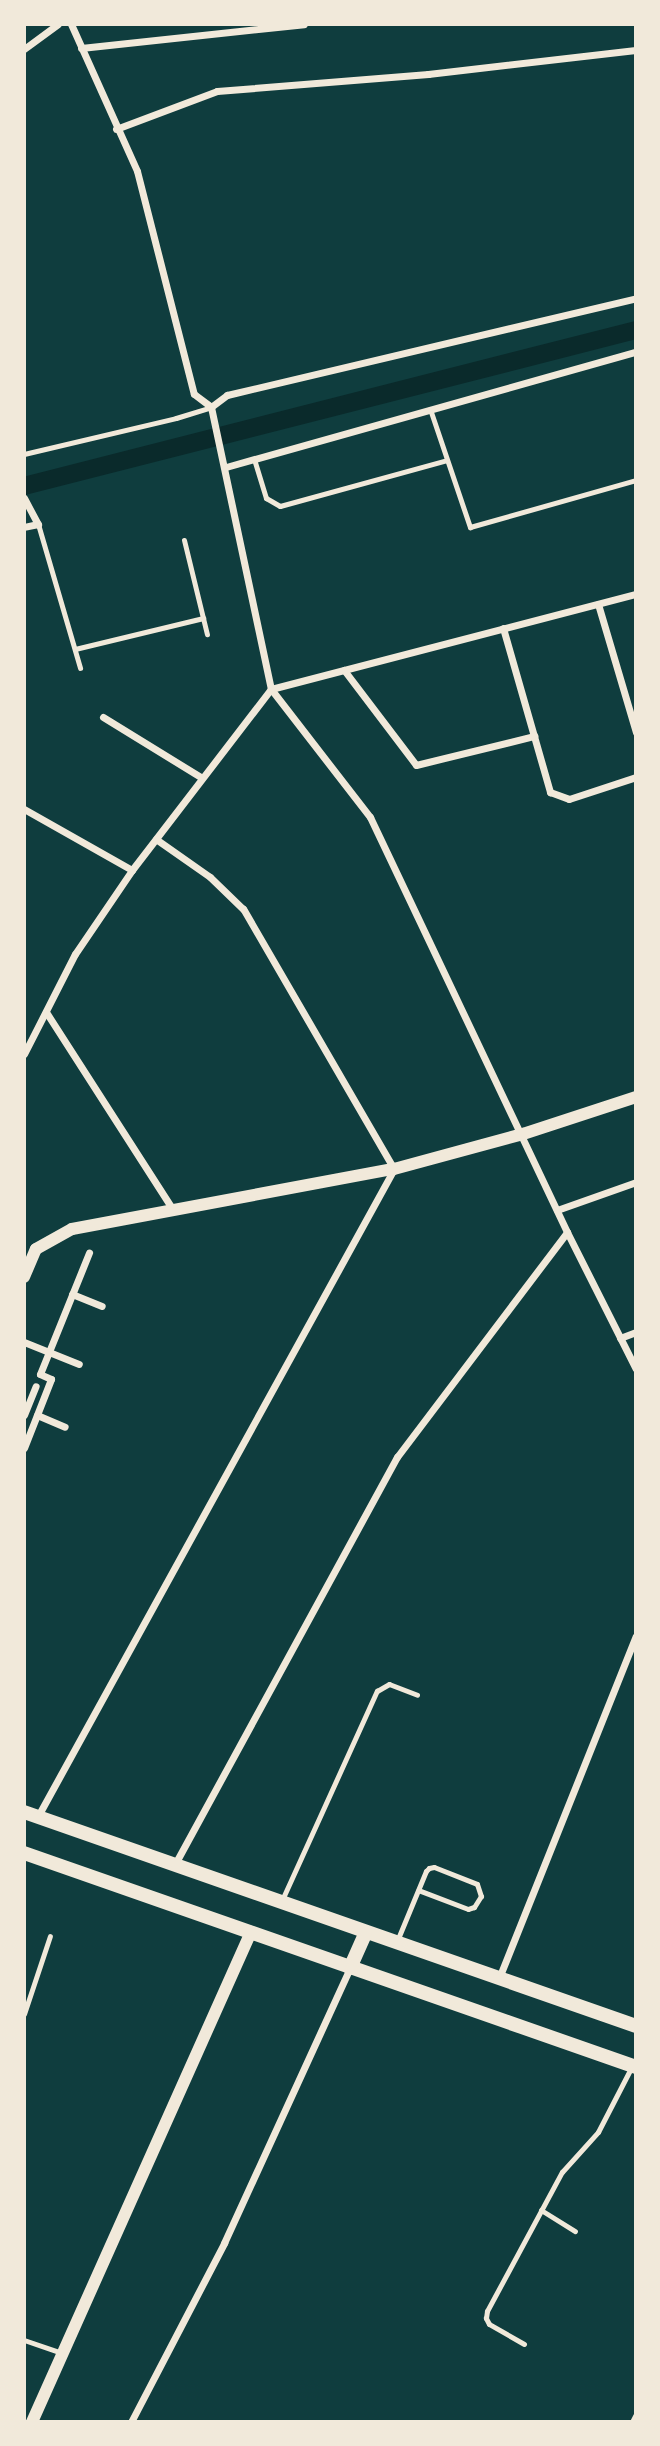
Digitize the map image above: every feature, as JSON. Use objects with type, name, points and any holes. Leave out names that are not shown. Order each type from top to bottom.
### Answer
[{"type":"main road","points":[[31,1815],[365,1934],[635,2026]]},
{"type":"main road","points":[[24,1853],[634,2066]]},
{"type":"main road","points":[[350,1968],[365,1934]]},
{"type":"street","points":[[24,49],[58,24]]},
{"type":"street","points":[[71,24],[137,171],[194,394],[211,407],[226,467],[271,689],[370,817],[523,1134],[556,1210],[635,1369]]},
{"type":"street","points":[[81,48],[304,24]]},
{"type":"street","points":[[116,129],[217,92],[428,74],[635,50]]},
{"type":"street","points":[[211,407],[227,396],[635,298]]},
{"type":"street","points":[[226,467],[635,352]]},
{"type":"street","points":[[24,498],[38,523],[24,527]]},
{"type":"street","points":[[24,1054],[75,954],[132,870],[271,689],[635,594]]},
{"type":"street","points":[[598,604],[635,732]]},
{"type":"street","points":[[503,628],[550,792],[569,799],[635,778]]},
{"type":"street","points":[[344,670],[416,765],[534,736]]},
{"type":"street","points":[[626,699],[635,697]]},
{"type":"street","points":[[103,717],[202,778]]},
{"type":"street","points":[[24,809],[132,870]]},
{"type":"street","points":[[156,839],[210,877],[243,909],[394,1169]]},
{"type":"street","points":[[46,1012],[173,1210]]},
{"type":"street","points":[[24,1277],[36,1249],[72,1229],[394,1169],[523,1134],[635,1097]]},
{"type":"street","points":[[31,1815],[394,1169]]},
{"type":"street","points":[[556,1210],[635,1182]]},
{"type":"street","points":[[175,1865],[397,1457],[567,1232]]},
{"type":"street","points":[[24,1448],[51,1378],[40,1374],[89,1253]]},
{"type":"street","points":[[72,1294],[102,1306]]},
{"type":"street","points":[[620,1338],[635,1332]]},
{"type":"street","points":[[24,1342],[79,1364]]},
{"type":"street","points":[[25,1414],[36,1386]]},
{"type":"street","points":[[37,1415],[65,1427]]},
{"type":"street","points":[[499,1978],[635,1636]]},
{"type":"street","points":[[32,2421],[251,1932]]},
{"type":"street","points":[[131,2421],[224,2243],[350,1968]]},
{"type":"street","points":[[633,2421],[635,2416]]},
{"type":"lane","points":[[24,454],[176,418],[211,407]]},
{"type":"lane","points":[[430,410],[470,527],[635,480]]},
{"type":"lane","points":[[254,459],[266,498],[280,506],[447,460]]},
{"type":"lane","points":[[38,523],[80,668]]},
{"type":"lane","points":[[184,540],[207,635]]},
{"type":"lane","points":[[75,649],[203,618]]},
{"type":"lane","points":[[281,1903],[377,1691],[389,1684],[417,1695]]},
{"type":"lane","points":[[395,1944],[426,1871],[434,1867],[477,1884],[481,1896],[474,1907],[468,1909],[418,1890]]},
{"type":"lane","points":[[24,2014],[50,1936]]},
{"type":"lane","points":[[524,2344],[489,2324],[486,2318],[569,2161],[598,2132],[634,2066]]},
{"type":"lane","points":[[541,2210],[575,2231]]},
{"type":"lane","points":[[24,2340],[62,2353]]},
{"type":"waterway","points":[[24,486],[636,330]]}]
